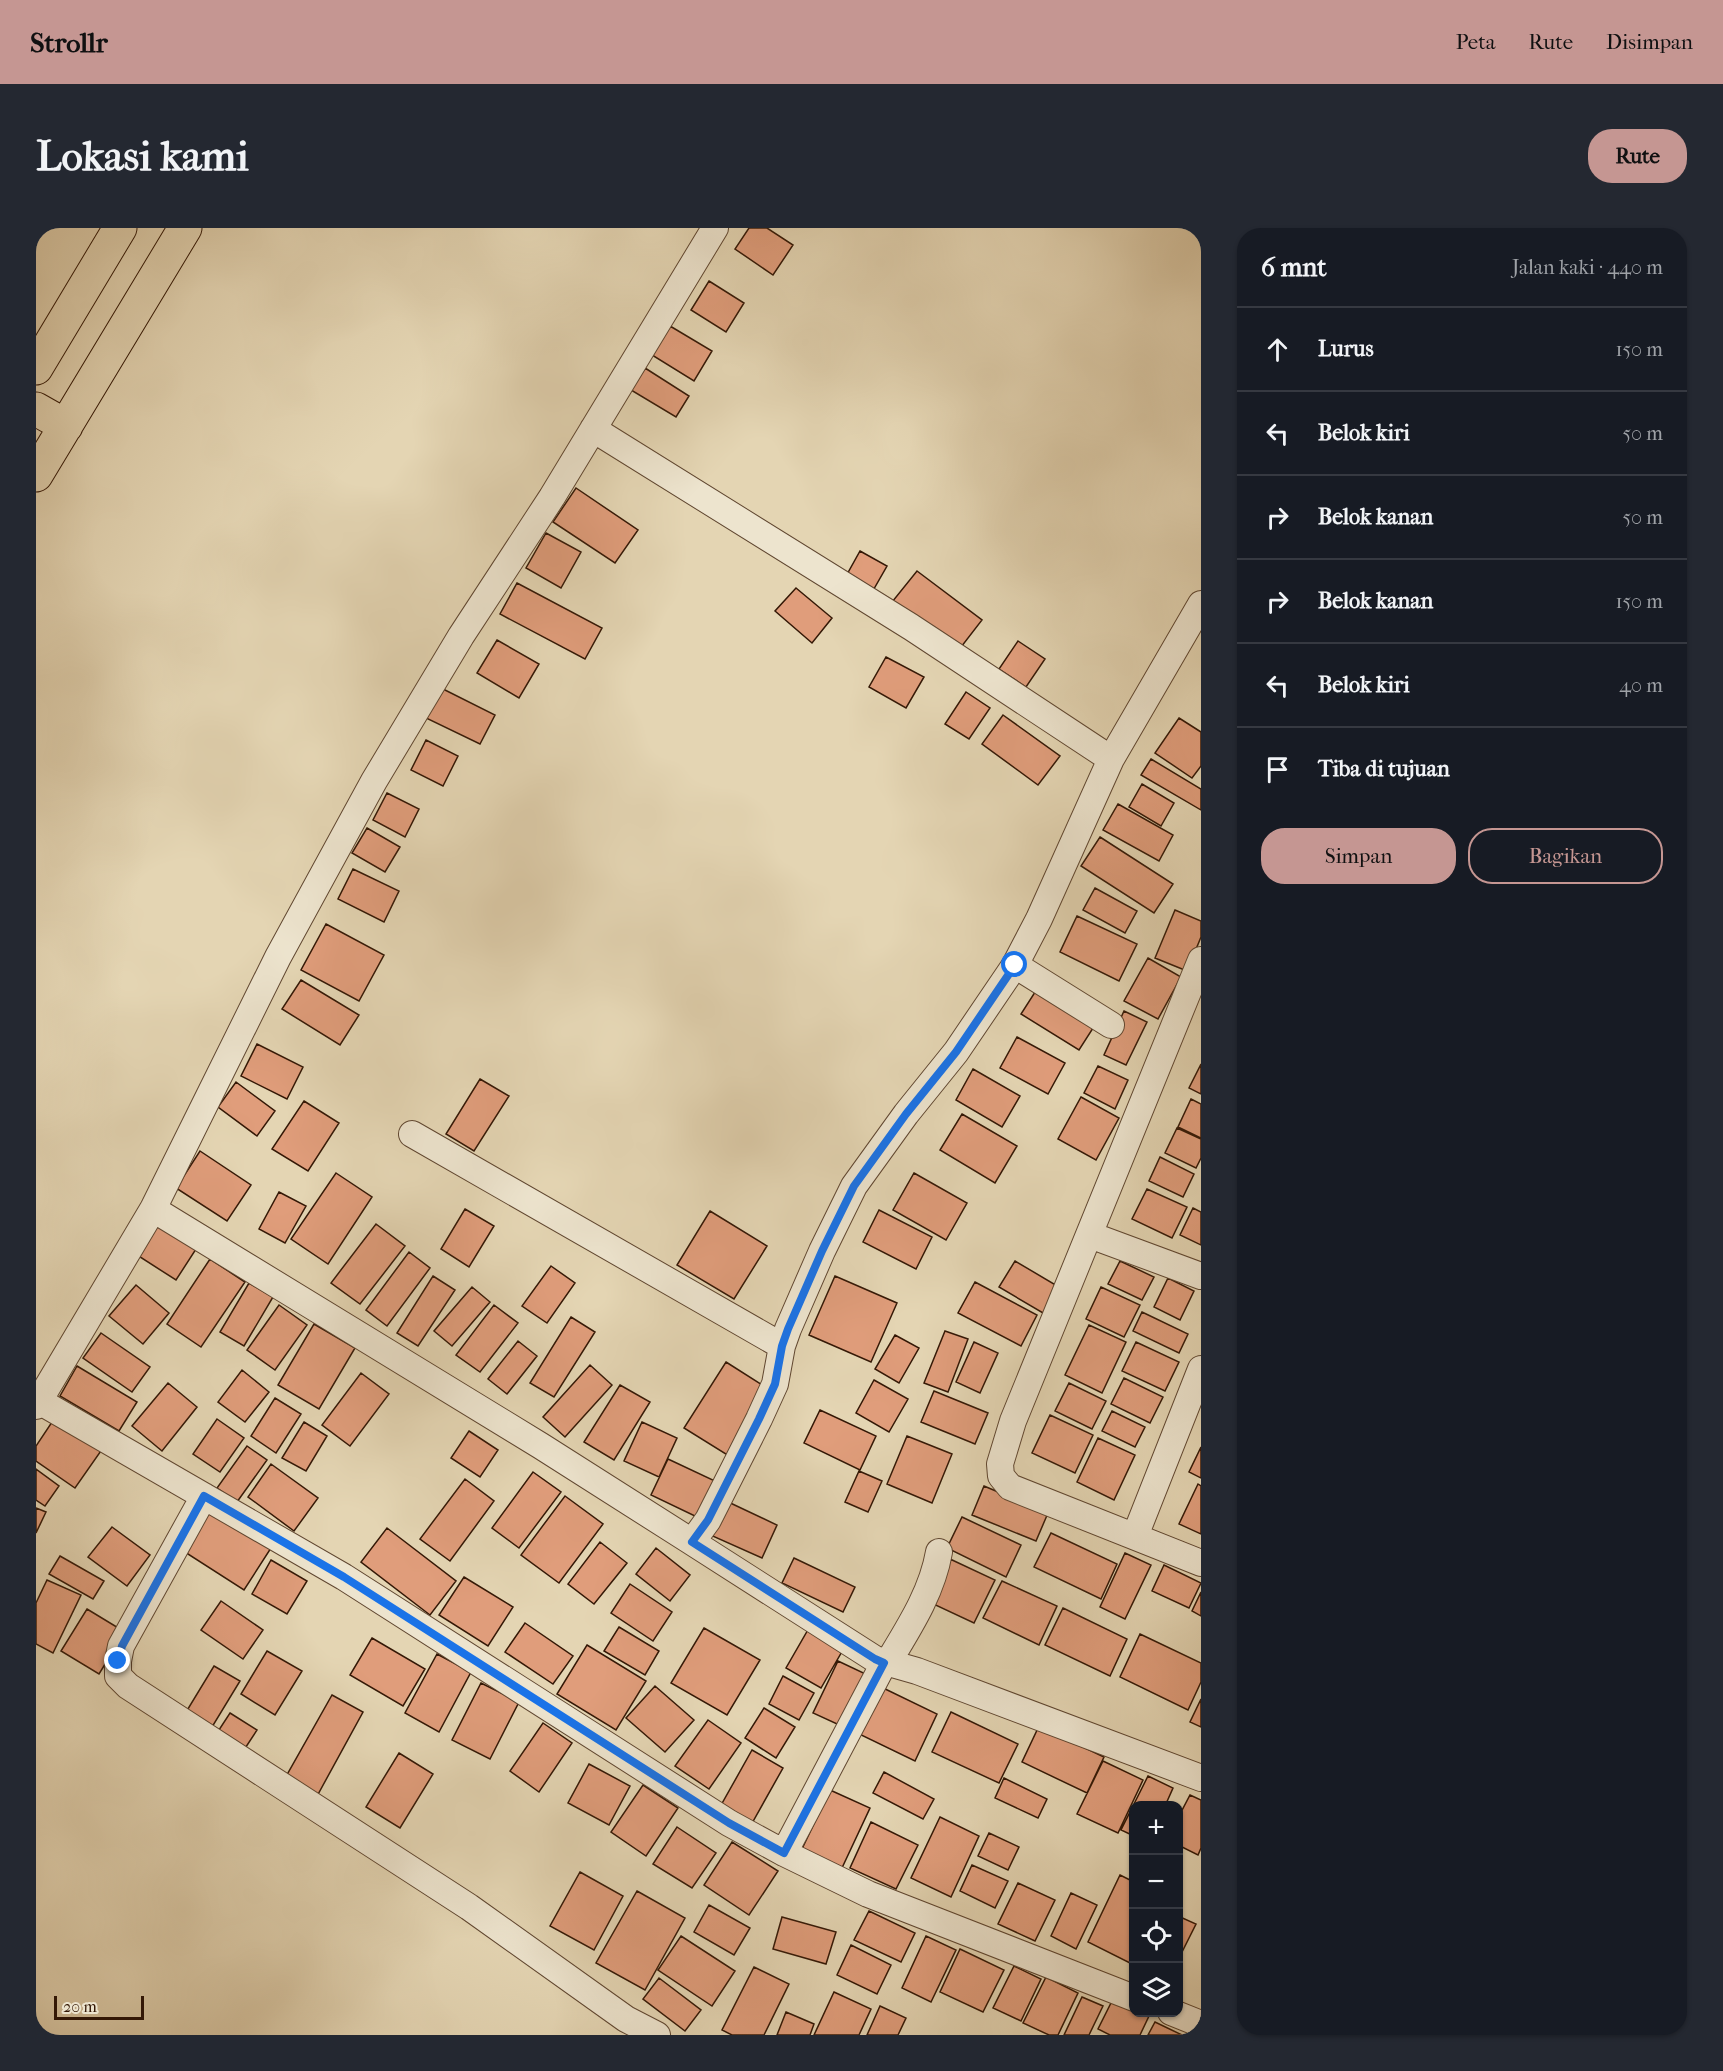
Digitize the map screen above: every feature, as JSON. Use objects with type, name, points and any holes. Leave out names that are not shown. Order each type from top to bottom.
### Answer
[{"type":"highway","points":[[36,368],[120,228]]},
{"type":"highway","points":[[36,475],[185,228]]},
{"type":"highway","points":[[36,409],[66,426]]},
{"type":"street","points":[[715,228],[552,497],[461,636],[374,781],[278,957],[153,1209],[37,1403],[344,1577],[729,1823],[784,1853],[868,1894],[1129,1996]]},
{"type":"street","points":[[593,429],[911,627],[1111,759]]},
{"type":"street","points":[[692,1542],[708,1520],[775,1384],[782,1346],[822,1251],[854,1186],[906,1114],[956,1052],[1015,965],[1039,919],[1111,759],[1201,604]]},
{"type":"street","points":[[1201,960],[1013,1421],[1000,1464],[1001,1476],[1010,1487],[1201,1563]]},
{"type":"street","points":[[1015,965],[1111,1025]]},
{"type":"street","points":[[412,1134],[782,1346]]},
{"type":"street","points":[[153,1209],[531,1439],[875,1659],[916,1671],[1201,1778]]},
{"type":"street","points":[[1090,1235],[1201,1276]]},
{"type":"street","points":[[1135,1536],[1201,1369]]},
{"type":"street","points":[[204,1496],[122,1646],[118,1661],[118,1676],[128,1686],[470,1907],[626,2019],[657,2035]]},
{"type":"street","points":[[784,1853],[928,1590],[934,1576],[939,1552]]},
{"type":"street","points":[[1183,2017],[1201,2024]]},
{"type":"building","points":[[749,228],[767,228],[793,245],[773,275],[735,249]]},
{"type":"building","points":[[709,281],[744,303],[726,332],[691,310]]},
{"type":"building","points":[[670,326],[712,351],[694,381],[652,355]]},
{"type":"building","points":[[645,368],[689,396],[676,417],[631,390]]},
{"type":"building","points":[[576,488],[638,530],[615,563],[553,522]]},
{"type":"building","points":[[546,533],[581,552],[561,588],[526,568]]},
{"type":"building","points":[[860,551],[887,566],[871,594],[845,578]]},
{"type":"building","points":[[917,571],[982,620],[958,651],[892,602]]},
{"type":"building","points":[[517,583],[602,628],[585,659],[500,614]]},
{"type":"building","points":[[796,588],[832,618],[812,643],[775,611]]},
{"type":"building","points":[[497,640],[539,664],[519,698],[477,673]]},
{"type":"building","points":[[1018,641],[1045,659],[1026,687],[999,669]]},
{"type":"building","points":[[886,657],[924,677],[906,708],[869,687]]},
{"type":"building","points":[[441,688],[495,715],[480,744],[426,718]]},
{"type":"building","points":[[966,692],[990,708],[969,739],[945,724]]},
{"type":"building","points":[[1003,715],[1060,756],[1038,785],[982,744]]},
{"type":"building","points":[[1179,718],[1201,732],[1201,766],[1192,778],[1155,753]]},
{"type":"building","points":[[426,740],[458,756],[443,786],[411,770]]},
{"type":"building","points":[[1151,759],[1201,789],[1201,810],[1141,775]]},
{"type":"building","points":[[1142,784],[1174,803],[1161,826],[1129,807]]},
{"type":"building","points":[[387,793],[419,809],[405,837],[373,820]]},
{"type":"building","points":[[1118,804],[1173,835],[1159,861],[1103,830]]},
{"type":"building","points":[[367,828],[400,847],[385,872],[352,853]]},
{"type":"building","points":[[1100,837],[1173,884],[1154,913],[1081,866]]},
{"type":"building","points":[[353,869],[399,891],[384,922],[338,899]]},
{"type":"building","points":[[1095,888],[1137,911],[1125,933],[1083,910]]},
{"type":"building","points":[[1175,910],[1201,921],[1201,937],[1187,971],[1155,958]]},
{"type":"building","points":[[1077,916],[1137,944],[1119,981],[1060,952]]},
{"type":"building","points":[[326,924],[384,955],[359,1001],[301,970]]},
{"type":"building","points":[[1148,958],[1181,977],[1158,1019],[1124,1001]]},
{"type":"building","points":[[301,980],[359,1015],[340,1045],[282,1009]]},
{"type":"building","points":[[1037,989],[1095,1025],[1079,1050],[1021,1014]]},
{"type":"building","points":[[1124,1011],[1147,1022],[1126,1065],[1104,1055]]},
{"type":"building","points":[[1017,1037],[1065,1063],[1048,1094],[1000,1068]]},
{"type":"building","points":[[257,1044],[303,1067],[287,1099],[241,1076]]},
{"type":"building","points":[[1201,1064],[1201,1094],[1189,1088]]},
{"type":"building","points":[[1098,1066],[1128,1080],[1115,1109],[1084,1093]]},
{"type":"building","points":[[973,1069],[1020,1096],[1002,1127],[956,1100]]},
{"type":"building","points":[[480,1079],[509,1096],[474,1151],[446,1134]]},
{"type":"building","points":[[236,1082],[275,1111],[257,1136],[218,1107]]},
{"type":"building","points":[[1081,1097],[1119,1118],[1096,1160],[1058,1139]]},
{"type":"building","points":[[1191,1099],[1201,1104],[1201,1138],[1178,1127]]},
{"type":"building","points":[[304,1101],[339,1123],[308,1171],[272,1149]]},
{"type":"building","points":[[962,1114],[1017,1146],[995,1183],[940,1150]]},
{"type":"building","points":[[1177,1128],[1201,1139],[1201,1158],[1196,1168],[1165,1153]]},
{"type":"building","points":[[200,1151],[251,1185],[227,1221],[176,1188]]},
{"type":"building","points":[[1160,1157],[1194,1174],[1183,1197],[1149,1181]]},
{"type":"building","points":[[336,1173],[372,1197],[328,1264],[291,1239]]},
{"type":"building","points":[[914,1173],[967,1203],[946,1240],[893,1210]]},
{"type":"building","points":[[1147,1189],[1187,1207],[1172,1238],[1132,1219]]},
{"type":"building","points":[[279,1192],[306,1206],[285,1243],[259,1229]]},
{"type":"building","points":[[1193,1208],[1201,1212],[1201,1245],[1180,1235]]},
{"type":"building","points":[[465,1209],[494,1226],[469,1267],[441,1249]]},
{"type":"building","points":[[879,1210],[932,1237],[916,1269],[863,1242]]},
{"type":"building","points":[[710,1211],[767,1246],[734,1299],[677,1265]]},
{"type":"building","points":[[159,1221],[198,1246],[176,1280],[137,1255]]},
{"type":"building","points":[[376,1224],[405,1246],[360,1304],[331,1283]]},
{"type":"building","points":[[409,1252],[430,1268],[387,1326],[366,1310]]},
{"type":"building","points":[[210,1259],[245,1282],[201,1347],[167,1324]]},
{"type":"building","points":[[1015,1261],[1059,1287],[1043,1313],[999,1287]]},
{"type":"building","points":[[1120,1261],[1154,1277],[1142,1300],[1108,1284]]},
{"type":"building","points":[[551,1266],[575,1283],[547,1323],[522,1306]]},
{"type":"building","points":[[433,1276],[455,1290],[418,1346],[397,1333]]},
{"type":"building","points":[[835,1276],[897,1303],[871,1362],[809,1335]]},
{"type":"building","points":[[1168,1278],[1194,1291],[1180,1320],[1154,1307]]},
{"type":"building","points":[[975,1282],[1037,1315],[1021,1346],[958,1313]]},
{"type":"building","points":[[249,1283],[273,1297],[244,1346],[220,1332]]},
{"type":"building","points":[[136,1285],[169,1313],[143,1344],[109,1316]]},
{"type":"building","points":[[472,1287],[490,1302],[452,1346],[434,1331]]},
{"type":"building","points":[[1101,1287],[1140,1305],[1124,1337],[1086,1319]]},
{"type":"building","points":[[279,1305],[307,1325],[275,1370],[247,1350]]},
{"type":"building","points":[[494,1305],[518,1323],[480,1372],[456,1355]]},
{"type":"building","points":[[1142,1312],[1188,1334],[1179,1353],[1133,1331]]},
{"type":"building","points":[[571,1317],[595,1332],[554,1397],[530,1383]]},
{"type":"building","points":[[314,1324],[355,1348],[319,1409],[278,1385]]},
{"type":"building","points":[[1089,1325],[1126,1342],[1102,1393],[1065,1375]]},
{"type":"building","points":[[945,1331],[968,1339],[948,1392],[924,1383]]},
{"type":"building","points":[[101,1333],[150,1367],[132,1392],[83,1358]]},
{"type":"building","points":[[895,1335],[919,1348],[899,1383],[875,1369]]},
{"type":"building","points":[[518,1341],[537,1356],[507,1394],[488,1379]]},
{"type":"building","points":[[974,1342],[998,1353],[980,1393],[956,1382]]},
{"type":"building","points":[[1136,1342],[1179,1362],[1165,1391],[1122,1371]]},
{"type":"building","points":[[726,1362],[770,1390],[729,1456],[684,1428]]},
{"type":"building","points":[[590,1365],[612,1385],[565,1437],[543,1417]]},
{"type":"building","points":[[77,1366],[137,1402],[119,1431],[60,1396]]},
{"type":"building","points":[[242,1370],[269,1392],[245,1422],[218,1402]]},
{"type":"building","points":[[361,1373],[389,1394],[350,1446],[322,1425]]},
{"type":"building","points":[[1124,1378],[1163,1397],[1150,1423],[1111,1404]]},
{"type":"building","points":[[874,1380],[908,1399],[889,1432],[856,1413]]},
{"type":"building","points":[[168,1383],[197,1407],[162,1451],[132,1426]]},
{"type":"building","points":[[1069,1383],[1106,1401],[1092,1429],[1055,1411]]},
{"type":"building","points":[[620,1385],[650,1402],[614,1460],[584,1442]]},
{"type":"building","points":[[934,1391],[988,1413],[975,1444],[921,1422]]},
{"type":"building","points":[[275,1398],[301,1414],[276,1453],[251,1436]]},
{"type":"building","points":[[820,1410],[876,1436],[860,1470],[804,1443]]},
{"type":"building","points":[[1112,1411],[1145,1427],[1135,1447],[1102,1431]]},
{"type":"building","points":[[1050,1415],[1093,1435],[1075,1473],[1032,1453]]},
{"type":"building","points":[[56,1416],[103,1448],[75,1488],[36,1461],[36,1446]]},
{"type":"building","points":[[217,1419],[244,1438],[220,1472],[193,1454]]},
{"type":"building","points":[[304,1422],[327,1436],[306,1471],[282,1458]]},
{"type":"building","points":[[642,1422],[677,1438],[659,1477],[624,1461]]},
{"type":"building","points":[[469,1431],[498,1450],[480,1477],[451,1458]]},
{"type":"building","points":[[907,1436],[952,1454],[932,1503],[887,1484]]},
{"type":"building","points":[[1098,1438],[1135,1455],[1114,1500],[1077,1482]]},
{"type":"building","points":[[247,1446],[267,1460],[237,1502],[217,1488]]},
{"type":"building","points":[[1201,1447],[1201,1478],[1189,1472]]},
{"type":"building","points":[[668,1459],[715,1481],[697,1517],[651,1495]]},
{"type":"building","points":[[271,1464],[318,1498],[294,1531],[248,1497]]},
{"type":"building","points":[[36,1469],[59,1486],[45,1506],[36,1500]]},
{"type":"building","points":[[859,1471],[882,1481],[868,1512],[845,1502]]},
{"type":"building","points":[[533,1472],[561,1492],[519,1548],[492,1528]]},
{"type":"building","points":[[465,1479],[494,1501],[450,1561],[420,1539]]},
{"type":"building","points":[[1198,1484],[1201,1486],[1201,1534],[1179,1524]]},
{"type":"building","points":[[984,1486],[1048,1513],[1036,1541],[972,1515]]},
{"type":"building","points":[[565,1496],[603,1524],[559,1583],[521,1555]]},
{"type":"building","points":[[724,1500],[777,1525],[762,1558],[708,1534]]},
{"type":"building","points":[[204,1505],[271,1548],[244,1590],[177,1547]]},
{"type":"building","points":[[36,1508],[46,1512],[36,1533]]},
{"type":"building","points":[[962,1517],[1021,1545],[1006,1577],[947,1548]]},
{"type":"building","points":[[112,1527],[150,1555],[127,1586],[88,1557]]},
{"type":"building","points":[[387,1528],[456,1581],[430,1615],[361,1562]]},
{"type":"building","points":[[1051,1533],[1117,1564],[1101,1599],[1034,1567]]},
{"type":"building","points":[[600,1542],[627,1563],[594,1604],[568,1584]]},
{"type":"building","points":[[656,1548],[690,1575],[670,1601],[636,1574]]},
{"type":"building","points":[[1125,1553],[1151,1565],[1125,1619],[1100,1607]]},
{"type":"building","points":[[60,1556],[104,1581],[93,1599],[49,1574]]},
{"type":"building","points":[[794,1558],[855,1587],[843,1612],[782,1583]]},
{"type":"building","points":[[950,1559],[995,1580],[974,1623],[929,1602]]},
{"type":"building","points":[[271,1560],[307,1581],[287,1614],[252,1594]]},
{"type":"building","points":[[1164,1565],[1201,1583],[1189,1608],[1152,1591]]},
{"type":"building","points":[[464,1577],[513,1607],[488,1646],[439,1615]]},
{"type":"building","points":[[47,1580],[81,1595],[53,1653],[36,1644],[36,1603]]},
{"type":"building","points":[[1002,1581],[1057,1606],[1039,1645],[983,1618]]},
{"type":"building","points":[[630,1584],[672,1612],[653,1641],[611,1613]]},
{"type":"building","points":[[1201,1592],[1201,1616],[1192,1611]]},
{"type":"building","points":[[221,1601],[263,1630],[243,1659],[201,1630]]},
{"type":"building","points":[[1063,1608],[1127,1639],[1110,1676],[1045,1645]]},
{"type":"building","points":[[87,1609],[125,1632],[99,1674],[61,1651]]},
{"type":"building","points":[[525,1623],[573,1656],[553,1684],[505,1652]]},
{"type":"building","points":[[619,1627],[659,1651],[645,1675],[604,1651]]},
{"type":"building","points":[[704,1628],[760,1660],[727,1715],[671,1683]]},
{"type":"building","points":[[809,1628],[844,1648],[821,1688],[786,1668]]},
{"type":"building","points":[[1140,1634],[1201,1663],[1201,1682],[1188,1710],[1120,1677]]},
{"type":"building","points":[[372,1638],[425,1669],[403,1706],[350,1675]]},
{"type":"building","points":[[587,1645],[646,1681],[616,1730],[557,1694]]},
{"type":"building","points":[[267,1651],[302,1671],[275,1715],[241,1694]]},
{"type":"building","points":[[437,1654],[471,1672],[439,1732],[405,1713]]},
{"type":"building","points":[[838,1661],[872,1677],[848,1729],[813,1713]]},
{"type":"building","points":[[214,1666],[240,1681],[209,1732],[183,1717]]},
{"type":"building","points":[[783,1676],[814,1693],[799,1720],[769,1704]]},
{"type":"building","points":[[481,1683],[519,1702],[490,1759],[452,1740]]},
{"type":"building","points":[[655,1686],[694,1720],[665,1752],[626,1718]]},
{"type":"building","points":[[879,1686],[937,1714],[915,1761],[857,1733]]},
{"type":"building","points":[[332,1695],[363,1712],[316,1798],[284,1780]]},
{"type":"building","points":[[1201,1699],[1201,1727],[1190,1722]]},
{"type":"building","points":[[764,1708],[795,1727],[776,1758],[745,1738]]},
{"type":"building","points":[[951,1712],[1018,1744],[999,1783],[932,1752]]},
{"type":"building","points":[[230,1713],[257,1730],[242,1753],[215,1736]]},
{"type":"building","points":[[708,1720],[741,1743],[709,1789],[675,1766]]},
{"type":"building","points":[[543,1723],[572,1743],[539,1792],[510,1771]]},
{"type":"building","points":[[1039,1726],[1104,1757],[1087,1793],[1022,1762]]},
{"type":"building","points":[[752,1750],[783,1768],[751,1825],[720,1807]]},
{"type":"building","points":[[399,1753],[433,1774],[400,1828],[366,1807]]},
{"type":"building","points":[[1103,1761],[1143,1780],[1133,1801],[1129,1801],[1129,1810],[1118,1833],[1077,1814]]},
{"type":"building","points":[[589,1764],[630,1786],[609,1825],[568,1803]]},
{"type":"building","points":[[884,1772],[934,1799],[923,1819],[873,1793]]},
{"type":"building","points":[[1148,1776],[1173,1788],[1167,1801],[1136,1801]]},
{"type":"building","points":[[1004,1778],[1047,1799],[1038,1818],[995,1798]]},
{"type":"building","points":[[643,1785],[678,1808],[646,1856],[611,1832]]},
{"type":"building","points":[[830,1790],[870,1808],[841,1870],[801,1851]]},
{"type":"building","points":[[1190,1795],[1201,1800],[1201,1848],[1198,1855],[1183,1848],[1183,1808]]},
{"type":"building","points":[[1129,1814],[1129,1834],[1121,1830]]},
{"type":"building","points":[[940,1817],[979,1836],[951,1897],[911,1878]]},
{"type":"building","points":[[871,1822],[918,1845],[896,1889],[850,1868]]},
{"type":"building","points":[[677,1827],[716,1853],[692,1888],[653,1864]]},
{"type":"building","points":[[989,1833],[1019,1847],[1008,1870],[978,1856]]},
{"type":"building","points":[[732,1842],[778,1871],[749,1915],[704,1885]]},
{"type":"building","points":[[972,1865],[1008,1881],[995,1908],[960,1891]]},
{"type":"building","points":[[580,1872],[623,1896],[594,1950],[550,1926]]},
{"type":"building","points":[[1120,1875],[1129,1880],[1129,1962],[1088,1942]]},
{"type":"building","points":[[1018,1883],[1055,1900],[1035,1941],[998,1924]]},
{"type":"building","points":[[637,1891],[685,1918],[645,1990],[596,1963]]},
{"type":"building","points":[[1071,1893],[1097,1905],[1076,1949],[1051,1936]]},
{"type":"building","points":[[709,1905],[750,1928],[734,1955],[694,1932]]},
{"type":"building","points":[[869,1911],[915,1933],[901,1962],[854,1940]]},
{"type":"building","points":[[782,1917],[836,1932],[826,1964],[773,1949]]},
{"type":"building","points":[[1183,1918],[1196,1924],[1183,1950]]},
{"type":"building","points":[[681,1936],[735,1971],[712,2006],[658,1970]]},
{"type":"building","points":[[926,1936],[956,1950],[931,2002],[902,1988]]},
{"type":"building","points":[[851,1945],[891,1965],[877,1994],[837,1975]]},
{"type":"building","points":[[960,1949],[1004,1970],[983,2012],[940,1992]]},
{"type":"building","points":[[1014,1966],[1041,1979],[1021,2021],[993,2008]]},
{"type":"building","points":[[754,1967],[789,1984],[764,2035],[732,2035],[722,2030]]},
{"type":"building","points":[[1046,1977],[1078,1993],[1058,2035],[1049,2035],[1023,2023]]},
{"type":"building","points":[[659,1978],[701,2010],[685,2031],[643,1999]]},
{"type":"building","points":[[834,1992],[871,2009],[859,2035],[814,2035]]},
{"type":"building","points":[[1082,1997],[1103,2006],[1089,2035],[1064,2035]]},
{"type":"building","points":[[1113,1999],[1129,2006],[1129,2017],[1149,2017],[1140,2035],[1110,2035],[1098,2029]]},
{"type":"building","points":[[880,2006],[906,2018],[898,2035],[867,2035]]},
{"type":"building","points":[[786,2012],[814,2024],[810,2035],[777,2035]]},
{"type":"building","points":[[1155,2022],[1182,2035],[1148,2035]]},
{"type":"route","points":[[118,1661],[122,1646],[204,1496],[344,1577],[729,1823],[784,1853],[884,1663],[692,1542],[708,1520],[775,1384],[782,1346],[788,1329],[822,1251],[854,1186],[906,1114],[956,1052],[1015,965]]}]
